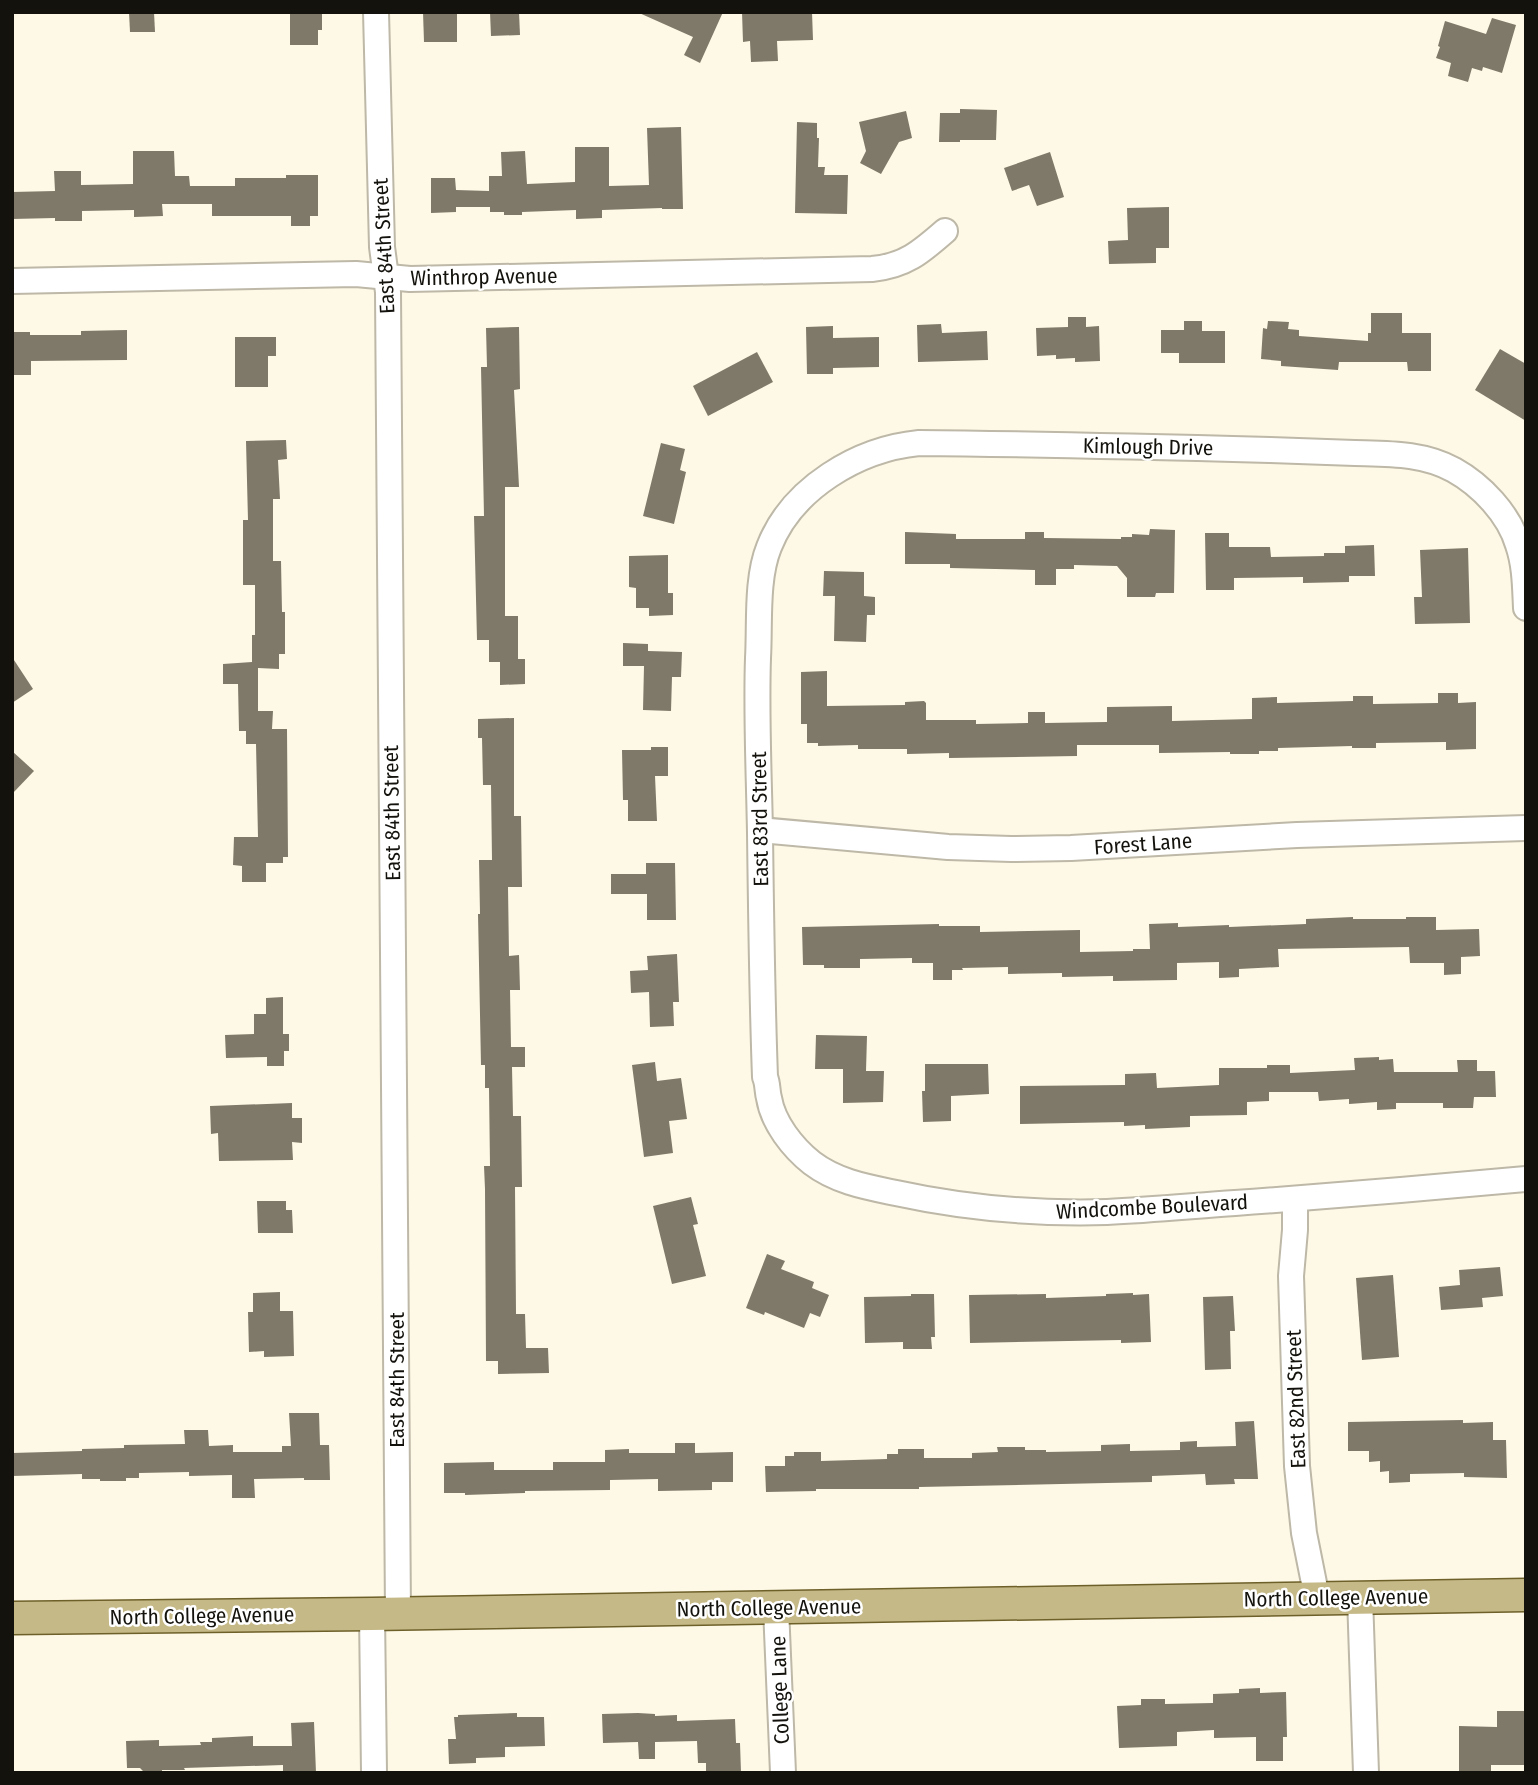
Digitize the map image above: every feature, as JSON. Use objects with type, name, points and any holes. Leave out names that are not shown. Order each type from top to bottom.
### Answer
[{"type":"main road","name":"North College Avenue","points":[[12,1618],[1526,1595]]},
{"type":"street","name":"East 84th Street","points":[[374,1773],[385,1614],[395,1093],[388,306],[383,247],[376,12]]},
{"type":"street","name":"Winthrop Avenue","points":[[12,281],[356,274],[424,279],[872,269],[890,267],[906,261],[945,231]]},
{"type":"street","name":"Kimlough Drive","points":[[802,498],[832,473],[860,458],[909,444],[1169,447],[1405,455],[1426,459],[1454,470],[1480,488],[1494,502],[1518,545],[1525,582],[1526,608]]},
{"type":"street","name":"East 83rd Street","points":[[794,1144],[777,1120],[765,1077],[757,684],[761,584],[766,555],[779,526],[802,498]]},
{"type":"street","name":"Forest Lane","points":[[760,830],[948,846],[1020,849],[1324,834],[1526,828]]},
{"type":"street","name":"Windcombe Boulevard","points":[[794,1144],[800,1153],[820,1168],[851,1183],[912,1197],[984,1207],[1044,1211],[1105,1212],[1526,1179]]},
{"type":"street","name":"East 82nd Street","points":[[1295,1199],[1291,1276],[1297,1466],[1304,1533],[1317,1598]]},
{"type":"street","points":[[1360,1597],[1366,1773]]},
{"type":"street","name":"College Lane","points":[[776,1608],[783,1773]]},
{"type":"building","points":[[129,12],[154,12],[155,32],[130,32]]},
{"type":"building","points":[[290,12],[322,12],[322,30],[318,30],[318,45],[290,45]]},
{"type":"building","points":[[423,12],[457,12],[457,42],[424,42]]},
{"type":"building","points":[[490,12],[519,12],[520,35],[491,36]]},
{"type":"building","points":[[637,12],[723,12],[700,63],[684,55],[693,37]]},
{"type":"building","points":[[742,12],[812,12],[813,40],[777,41],[778,61],[751,62],[750,41],[743,42]]},
{"type":"building","points":[[1492,18],[1516,25],[1502,73],[1483,67],[1482,71],[1472,68],[1468,82],[1448,76],[1451,63],[1436,58],[1445,21],[1486,34]]},
{"type":"building","points":[[960,109],[997,110],[996,140],[939,142],[940,113],[960,113]]},
{"type":"building","points":[[906,111],[912,138],[899,142],[881,174],[860,163],[866,151],[859,122]]},
{"type":"building","points":[[797,122],[817,123],[818,167],[825,167],[824,175],[848,175],[847,214],[795,213]]},
{"type":"building","points":[[681,127],[683,209],[602,210],[602,218],[576,219],[576,210],[504,215],[504,212],[490,212],[490,207],[456,207],[456,212],[431,213],[431,178],[455,178],[456,190],[489,191],[489,176],[502,176],[501,152],[525,151],[527,184],[575,182],[575,147],[609,147],[609,186],[649,185],[647,128]]},
{"type":"building","points":[[133,151],[174,151],[175,176],[189,176],[190,186],[235,186],[235,178],[318,175],[318,216],[310,216],[310,226],[291,226],[291,216],[212,216],[212,204],[162,204],[163,216],[134,217],[134,210],[82,211],[82,221],[55,221],[55,218],[12,219],[12,192],[55,191],[54,171],[81,171],[81,185],[133,184]]},
{"type":"building","points":[[1050,152],[1064,197],[1037,206],[1029,185],[1012,191],[1004,168]]},
{"type":"building","points":[[1169,207],[1169,248],[1156,248],[1156,263],[1109,264],[1108,241],[1128,240],[1127,208]]},
{"type":"building","points":[[1371,313],[1402,313],[1402,333],[1431,333],[1431,371],[1408,371],[1407,362],[1339,362],[1338,370],[1281,366],[1281,361],[1261,359],[1263,328],[1267,329],[1268,321],[1289,322],[1288,329],[1299,330],[1299,336],[1368,341],[1368,333],[1371,333]]},
{"type":"building","points":[[1068,317],[1086,317],[1086,327],[1099,326],[1100,361],[1075,362],[1075,358],[1056,359],[1056,355],[1037,356],[1036,328],[1068,327]]},
{"type":"building","points":[[1184,321],[1202,321],[1202,331],[1225,331],[1225,363],[1179,363],[1179,353],[1161,353],[1161,330],[1184,330]]},
{"type":"building","points":[[941,324],[942,333],[987,331],[988,360],[918,362],[917,325]]},
{"type":"building","points":[[833,326],[833,338],[879,337],[879,367],[833,368],[833,374],[807,374],[806,327]]},
{"type":"building","points":[[519,327],[520,389],[514,390],[519,487],[505,487],[505,616],[518,616],[518,659],[525,659],[525,684],[500,685],[500,662],[489,662],[489,640],[477,640],[474,516],[484,516],[481,367],[487,367],[486,328]]},
{"type":"building","points":[[127,330],[127,360],[31,361],[31,375],[12,375],[12,332],[30,332],[30,335],[81,335],[81,331]]},
{"type":"building","points":[[235,337],[276,337],[276,356],[268,356],[268,387],[235,387]]},
{"type":"building","points":[[1500,349],[1526,364],[1526,421],[1475,390]]},
{"type":"building","points":[[757,352],[773,382],[708,416],[693,386]]},
{"type":"building","points":[[286,440],[287,459],[278,460],[280,499],[273,499],[273,561],[281,561],[285,654],[279,654],[279,669],[258,668],[258,711],[273,711],[272,729],[287,729],[288,857],[283,857],[283,863],[266,863],[266,882],[242,882],[242,866],[233,865],[234,837],[258,837],[256,744],[246,744],[246,731],[239,731],[238,684],[223,684],[223,664],[252,662],[252,635],[255,635],[255,585],[243,585],[243,520],[248,520],[246,441]]},
{"type":"building","points":[[661,443],[685,449],[680,470],[686,472],[674,524],[643,516]]},
{"type":"building","points":[[1150,529],[1175,530],[1174,593],[1156,593],[1155,597],[1127,597],[1127,578],[1117,566],[1074,565],[1074,569],[1056,569],[1056,585],[1035,585],[1035,570],[905,564],[905,532],[956,534],[956,539],[1025,539],[1025,532],[1044,532],[1044,538],[1121,539],[1132,537],[1132,534],[1149,535]]},
{"type":"building","points":[[1205,533],[1229,533],[1229,547],[1270,547],[1271,557],[1324,556],[1324,553],[1345,553],[1345,546],[1374,545],[1375,576],[1349,576],[1349,582],[1303,583],[1303,577],[1234,578],[1234,590],[1206,590]]},
{"type":"building","points":[[1468,548],[1470,623],[1415,624],[1414,597],[1422,597],[1420,550]]},
{"type":"building","points":[[668,555],[668,593],[673,593],[673,615],[649,616],[649,608],[636,608],[636,588],[629,587],[629,556]]},
{"type":"building","points":[[824,571],[864,572],[864,596],[875,597],[875,615],[867,615],[866,642],[834,641],[835,596],[823,596]]},
{"type":"building","points":[[623,643],[648,644],[648,651],[682,652],[681,677],[672,677],[671,711],[643,710],[644,666],[623,666]]},
{"type":"building","points":[[12,657],[33,689],[12,703]]},
{"type":"building","points":[[827,671],[827,706],[905,705],[905,702],[924,701],[926,720],[976,720],[976,724],[1028,723],[1028,712],[1045,712],[1045,723],[1107,722],[1107,707],[1172,706],[1172,721],[1252,719],[1252,698],[1277,697],[1277,703],[1353,701],[1353,696],[1373,696],[1373,704],[1438,703],[1438,693],[1458,693],[1458,703],[1476,702],[1476,749],[1446,750],[1446,742],[1376,743],[1376,748],[1278,748],[1278,751],[1259,751],[1259,754],[1230,754],[1159,753],[1159,745],[1077,745],[1077,756],[949,758],[949,753],[907,754],[907,749],[858,749],[858,745],[818,746],[818,743],[807,743],[807,724],[801,724],[801,672]]},
{"type":"building","points":[[514,718],[514,816],[521,816],[522,887],[508,887],[509,956],[519,955],[520,990],[510,990],[511,1047],[525,1047],[525,1067],[512,1067],[513,1116],[521,1116],[522,1187],[515,1187],[516,1314],[525,1314],[526,1348],[548,1348],[549,1373],[498,1374],[498,1361],[486,1361],[484,1166],[490,1166],[489,1088],[485,1088],[485,1065],[481,1065],[478,914],[479,860],[492,860],[491,785],[483,785],[482,738],[478,738],[478,719]]},
{"type":"building","points":[[651,747],[668,747],[668,776],[655,776],[657,821],[628,821],[628,800],[623,800],[622,750],[651,750]]},
{"type":"building","points":[[12,751],[34,771],[12,794]]},
{"type":"building","points":[[646,863],[675,863],[676,920],[647,920],[647,894],[611,894],[611,874],[646,874]]},
{"type":"building","points":[[1436,917],[1436,930],[1479,929],[1480,956],[1461,957],[1461,974],[1444,975],[1444,963],[1410,963],[1409,947],[1278,949],[1279,967],[1239,969],[1239,977],[1219,978],[1219,962],[1177,963],[1177,980],[1113,981],[1113,976],[1008,974],[1008,967],[962,968],[963,970],[952,970],[952,980],[933,980],[933,963],[912,963],[912,958],[860,959],[860,968],[803,965],[802,927],[939,924],[980,926],[980,932],[1080,930],[1080,952],[1150,949],[1149,924],[1229,927],[1306,924],[1306,919]]},
{"type":"building","points":[[677,954],[679,1002],[673,1002],[674,1026],[650,1027],[649,992],[631,993],[630,971],[648,970],[647,956]]},
{"type":"building","points":[[283,997],[283,1034],[289,1034],[289,1051],[284,1051],[284,1066],[267,1066],[267,1057],[226,1058],[225,1035],[254,1034],[254,1014],[266,1014],[266,998]]},
{"type":"building","points":[[816,1035],[867,1036],[866,1071],[884,1071],[883,1102],[843,1103],[843,1069],[815,1069]]},
{"type":"building","points":[[1379,1057],[1379,1060],[1393,1059],[1394,1072],[1458,1072],[1457,1060],[1477,1060],[1477,1071],[1495,1071],[1496,1097],[1474,1097],[1473,1108],[1443,1108],[1443,1103],[1396,1103],[1396,1109],[1377,1110],[1377,1102],[1349,1104],[1349,1099],[1319,1101],[1318,1092],[1269,1092],[1269,1101],[1247,1102],[1247,1115],[1190,1116],[1190,1127],[1145,1129],[1145,1125],[1124,1126],[1124,1122],[1020,1124],[1020,1086],[1125,1085],[1125,1074],[1156,1073],[1157,1088],[1219,1085],[1219,1068],[1290,1065],[1290,1073],[1355,1070],[1354,1058]]},
{"type":"building","points":[[655,1062],[657,1081],[681,1078],[687,1119],[669,1121],[673,1153],[644,1157],[632,1065]]},
{"type":"building","points":[[925,1064],[988,1064],[989,1094],[951,1096],[951,1121],[923,1122]]},
{"type":"building","points":[[292,1103],[292,1118],[302,1118],[302,1143],[292,1142],[293,1160],[219,1161],[218,1133],[211,1134],[210,1106]]},
{"type":"building","points":[[691,1197],[698,1224],[693,1225],[706,1276],[672,1284],[653,1206]]},
{"type":"building","points":[[257,1201],[286,1201],[286,1210],[292,1210],[293,1233],[258,1233]]},
{"type":"building","points":[[767,1254],[785,1261],[781,1269],[814,1282],[812,1288],[829,1295],[820,1317],[810,1313],[804,1328],[765,1312],[764,1315],[746,1308]]},
{"type":"building","points":[[1500,1267],[1503,1296],[1482,1298],[1483,1307],[1441,1310],[1439,1287],[1460,1285],[1459,1270]]},
{"type":"building","points":[[1393,1275],[1399,1357],[1362,1360],[1356,1278]]},
{"type":"building","points":[[280,1292],[280,1311],[293,1311],[294,1356],[264,1357],[264,1351],[249,1352],[248,1312],[253,1312],[253,1293]]},
{"type":"building","points":[[934,1294],[935,1337],[931,1337],[932,1349],[903,1349],[903,1342],[865,1343],[864,1297]]},
{"type":"building","points":[[1046,1294],[1046,1298],[1149,1294],[1151,1342],[1121,1343],[1121,1340],[970,1343],[969,1295]]},
{"type":"building","points":[[1233,1296],[1235,1331],[1230,1331],[1231,1369],[1205,1370],[1203,1297]]},
{"type":"building","points":[[289,1413],[319,1413],[320,1445],[329,1445],[330,1480],[254,1479],[255,1498],[232,1498],[232,1475],[139,1473],[139,1478],[126,1478],[126,1481],[82,1479],[82,1474],[12,1476],[12,1453],[124,1448],[124,1445],[185,1444],[184,1430],[208,1430],[209,1446],[233,1445],[233,1452],[282,1452],[282,1446],[291,1446]]},
{"type":"building","points":[[1463,1420],[1463,1423],[1493,1422],[1493,1440],[1506,1440],[1507,1478],[1464,1477],[1464,1473],[1410,1474],[1410,1482],[1389,1483],[1389,1471],[1380,1472],[1380,1461],[1369,1462],[1369,1451],[1348,1451],[1348,1422]]},
{"type":"building","points":[[1254,1421],[1258,1479],[1234,1479],[1235,1484],[1206,1485],[1205,1474],[1152,1476],[1152,1482],[766,1492],[765,1466],[785,1466],[785,1456],[794,1456],[794,1452],[821,1452],[821,1461],[887,1459],[887,1454],[898,1454],[898,1449],[924,1449],[924,1458],[972,1458],[972,1453],[998,1452],[997,1447],[1025,1447],[1025,1450],[1046,1452],[1101,1451],[1101,1445],[1130,1444],[1130,1451],[1180,1450],[1180,1442],[1197,1441],[1197,1447],[1236,1446],[1235,1422]]},
{"type":"building","points":[[675,1443],[695,1443],[695,1453],[733,1452],[733,1482],[712,1482],[712,1490],[658,1491],[658,1479],[610,1480],[610,1490],[465,1495],[444,1493],[444,1463],[494,1462],[494,1470],[553,1470],[553,1462],[605,1462],[605,1450],[675,1453]]},
{"type":"building","points":[[1260,1688],[1260,1693],[1286,1692],[1287,1737],[1283,1737],[1283,1761],[1256,1761],[1256,1737],[1214,1738],[1214,1730],[1177,1732],[1177,1746],[1119,1748],[1117,1706],[1141,1705],[1141,1699],[1165,1699],[1165,1704],[1213,1703],[1213,1694],[1239,1693],[1239,1689]]},
{"type":"building","points":[[1497,1711],[1526,1711],[1524,1765],[1491,1765],[1491,1773],[1459,1773],[1459,1726],[1497,1727]]},
{"type":"building","points":[[517,1713],[517,1717],[544,1717],[545,1746],[505,1747],[505,1757],[476,1758],[476,1763],[449,1764],[448,1739],[456,1739],[454,1717]]},
{"type":"building","points":[[638,1713],[655,1716],[677,1715],[677,1721],[735,1719],[736,1743],[740,1743],[741,1773],[706,1773],[706,1763],[698,1763],[697,1741],[655,1742],[655,1759],[639,1759],[638,1742],[603,1743],[602,1714]]},
{"type":"building","points":[[314,1722],[316,1773],[283,1773],[283,1765],[184,1768],[185,1770],[152,1773],[145,1773],[140,1768],[127,1768],[126,1741],[159,1740],[159,1746],[201,1745],[200,1742],[212,1742],[212,1738],[253,1736],[253,1746],[292,1746],[291,1723]]}]
